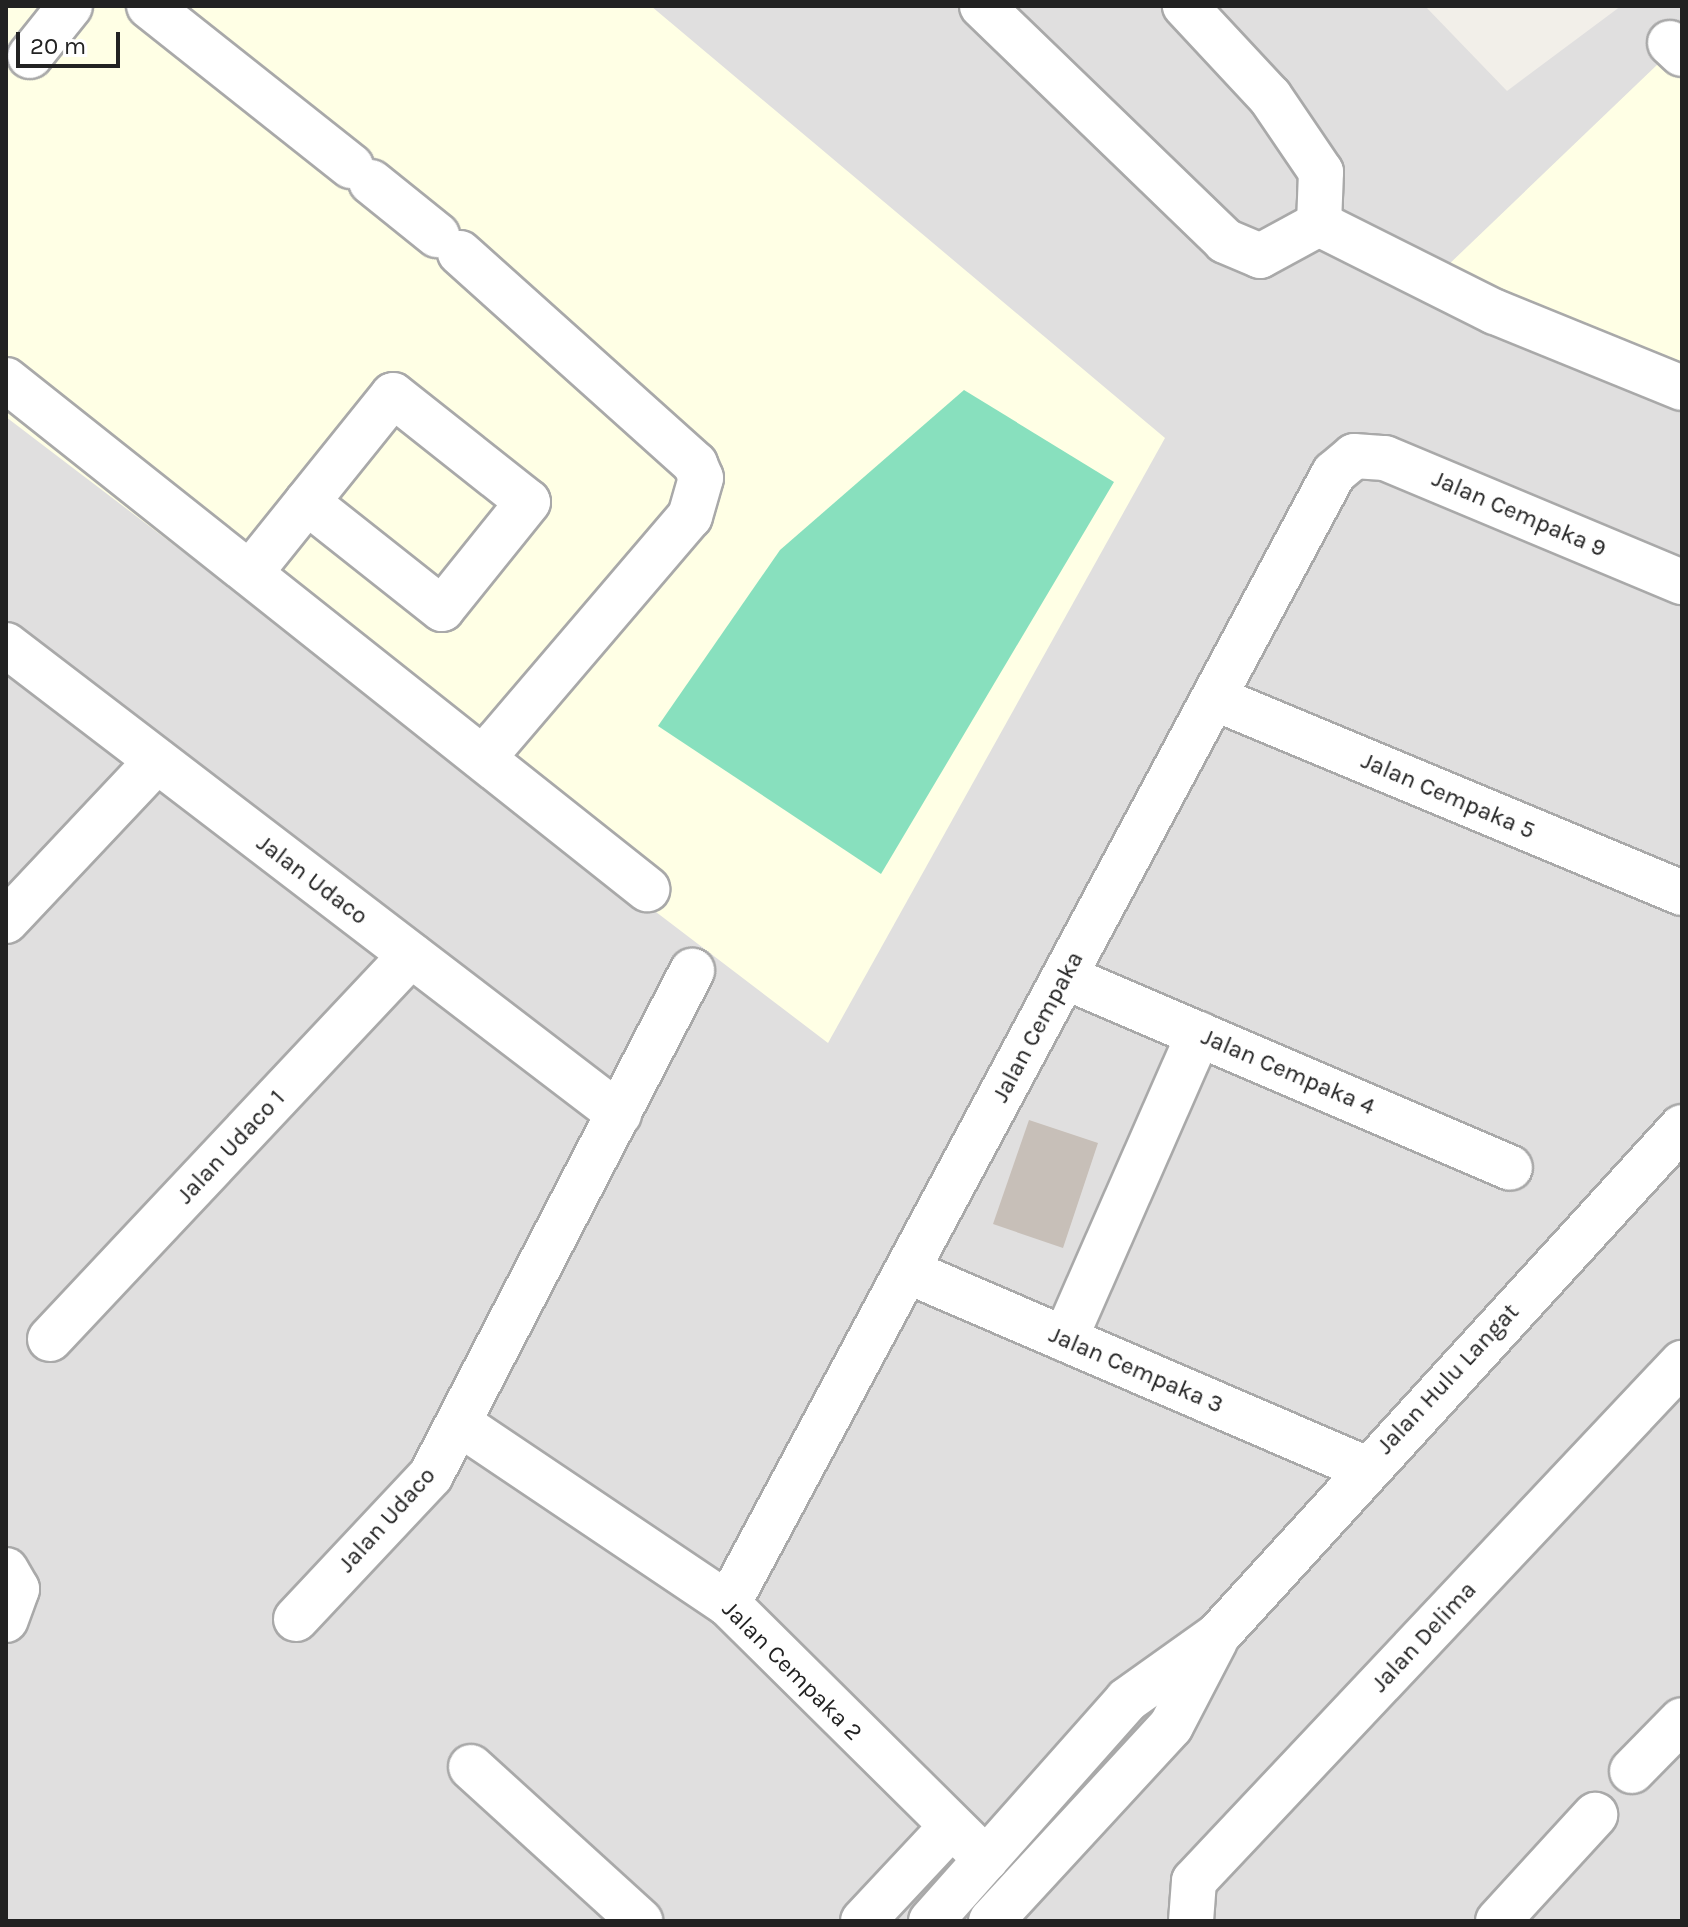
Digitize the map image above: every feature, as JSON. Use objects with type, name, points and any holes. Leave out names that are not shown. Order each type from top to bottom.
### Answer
[{"type":"street","points":[[17,72],[70,6]]},
{"type":"street","points":[[149,6],[449,244],[695,464],[701,478],[690,516],[483,758]]},
{"type":"street","points":[[982,6],[1225,241],[1260,256],[1319,224]]},
{"type":"street","points":[[1185,6],[1316,159],[1323,189],[1319,224]]},
{"type":"street","points":[[1319,224],[1495,312],[1682,388]]},
{"type":"street","points":[[6,380],[647,889]]},
{"type":"street","points":[[250,573],[307,502],[393,395],[528,502],[442,609],[307,502]]},
{"type":"street","name":"Jalan Cempaka 9","points":[[1354,456],[1385,458],[1682,582]]},
{"type":"street","name":"Jalan Cempaka","points":[[728,1604],[1334,473],[1354,456]]},
{"type":"street","name":"Jalan Udaco","points":[[6,645],[619,1114]]},
{"type":"street","name":"Jalan Cempaka 5","points":[[1214,698],[1682,893]]},
{"type":"street","points":[[6,921],[157,761]]},
{"type":"street","name":"Jalan Udaco 1","points":[[50,1339],[411,955]]},
{"type":"street","name":"Jalan Udaco","points":[[296,1619],[431,1475],[692,971]]},
{"type":"street","name":"Jalan Cempaka 4","points":[[1065,977],[1510,1168]]},
{"type":"street","points":[[1065,1339],[1199,1034]]},
{"type":"street","name":"Jalan Hulu Langat","points":[[931,1921],[1127,1700],[1218,1635],[1365,1468],[1682,1127]]},
{"type":"street","name":"Jalan Cempaka 3","points":[[907,1271],[1365,1468]]},
{"type":"street","name":"Jalan Delima","points":[[1185,1918],[1194,1881],[1682,1363]]},
{"type":"street","name":"Jalan Cempaka 2","points":[[460,1424],[728,1604],[949,1829],[986,1859]]},
{"type":"street","name":"Jalan Hulu Langat","points":[[1002,1917],[1171,1726],[1218,1635]]},
{"type":"street","points":[[1632,1771],[1682,1720]]},
{"type":"street","points":[[471,1767],[640,1921]]},
{"type":"street","points":[[1498,1921],[1595,1815]]},
{"type":"street","points":[[863,1921],[949,1829]]},
{"type":"shaded area","points":[[6,6],[1425,6],[1507,91],[1621,6],[1682,6],[1682,1921],[6,1921]]},
{"type":"shaded area","points":[[6,6],[651,6],[1165,438],[828,1043],[6,417]]},
{"type":"shaded area","points":[[1682,41],[1682,366],[1444,269]]},
{"type":"green space","points":[[964,390],[1114,482],[881,874],[658,726],[780,550]]},
{"type":"building","points":[[1029,1120],[1098,1143],[1063,1248],[993,1224]]}]
